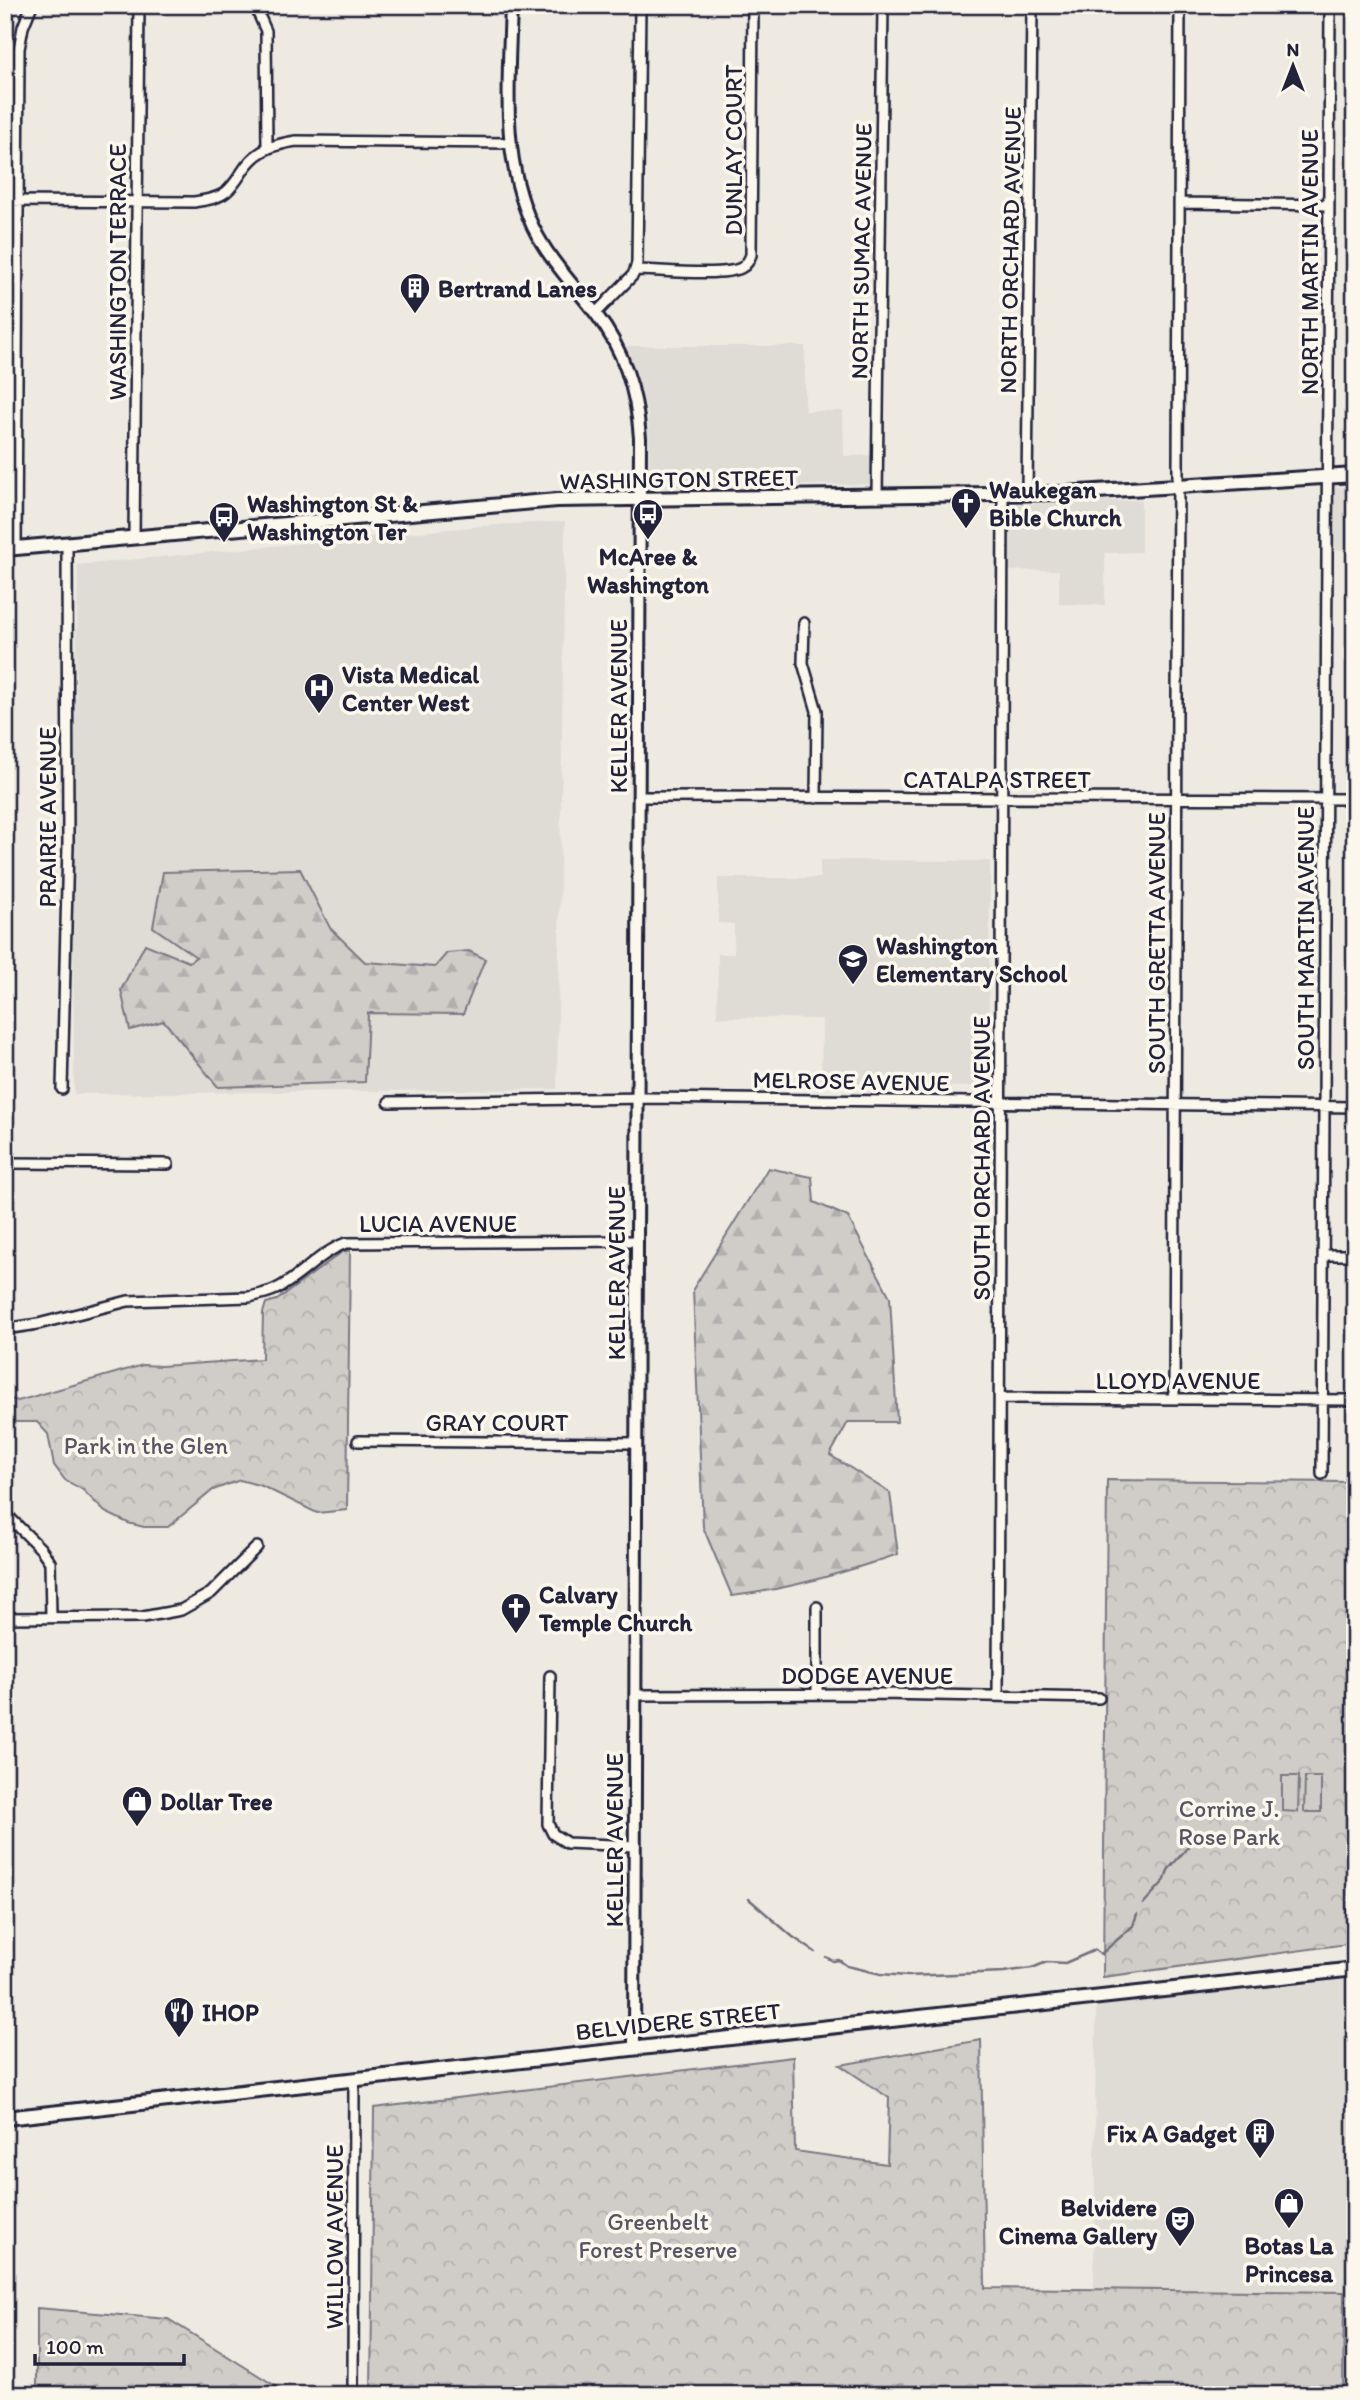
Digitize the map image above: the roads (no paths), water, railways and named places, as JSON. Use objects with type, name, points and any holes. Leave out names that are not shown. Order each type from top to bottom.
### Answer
[{"type":"main road","name":"WASHINGTON STREET","points":[[11,549],[557,500],[1027,494],[1355,475]]},
{"type":"main road","name":"BELVIDERE STREET","points":[[5,2118],[1355,1969]]},
{"type":"street","points":[[11,549],[19,201],[19,49],[23,27],[32,5]]},
{"type":"street","name":"WASHINGTON TERRACE","points":[[134,538],[139,5]]},
{"type":"street","name":"KELLER AVENUE","points":[[511,5],[512,164],[533,228],[568,280],[596,313],[621,355],[631,380],[639,425],[634,2047]]},
{"type":"street","points":[[596,313],[633,275],[637,263],[640,5]]},
{"type":"street","name":"DUNLAY COURT","points":[[635,270],[729,270],[740,269],[747,264],[751,255],[753,5]]},
{"type":"street","name":"NORTH SUMAC AVENUE","points":[[877,498],[883,5]]},
{"type":"street","name":"NORTH ORCHARD AVENUE","points":[[1027,494],[1032,5]]},
{"type":"street","name":"SOUTH GRETTA AVENUE","points":[[1174,1399],[1180,5]]},
{"type":"street","name":"NORTH MARTIN AVENUE","points":[[1326,477],[1330,5]]},
{"type":"street","points":[[259,15],[266,31],[267,149]]},
{"type":"street","points":[[5,201],[194,202],[214,198],[225,192],[248,163],[267,149],[296,141],[511,143]]},
{"type":"street","points":[[1179,203],[1328,205]]},
{"type":"street","name":"SOUTH MARTIN AVENUE","points":[[1322,1474],[1326,477]]},
{"type":"street","name":"SOUTH ORCHARD AVENUE","points":[[998,1696],[1003,494]]},
{"type":"street","name":"PRAIRIE AVENUE","points":[[62,1089],[68,844],[67,544]]},
{"type":"street","points":[[804,623],[803,663],[817,710],[816,798]]},
{"type":"street","name":"CATALPA STREET","points":[[639,797],[1355,800]]},
{"type":"street","name":"MELROSE AVENUE","points":[[388,1102],[638,1097],[1355,1107]]},
{"type":"street","points":[[5,1163],[167,1164]]},
{"type":"street","name":"LUCIA AVENUE","points":[[5,1329],[38,1324],[128,1301],[249,1297],[265,1293],[278,1289],[324,1253],[346,1243],[637,1241]]},
{"type":"street","points":[[1323,1255],[1355,1255]]},
{"type":"street","name":"LLOYD AVENUE","points":[[1000,1398],[1355,1399]]},
{"type":"street","name":"GRAY COURT","points":[[358,1441],[636,1443]]},
{"type":"street","points":[[5,1513],[41,1549],[50,1562],[51,1616]]},
{"type":"street","points":[[5,1618],[143,1617],[181,1610],[211,1593],[257,1547]]},
{"type":"street","points":[[817,1607],[817,1694]]},
{"type":"street","points":[[550,1676],[548,1824],[554,1834],[567,1843],[635,1846]]},
{"type":"street","name":"DODGE AVENUE","points":[[635,1695],[817,1694],[1099,1698]]},
{"type":"street","name":"WILLOW AVENUE","points":[[353,2395],[354,2079]]},
{"type":"waterway","points":[[1143,1904],[1165,1880],[1168,1870],[1194,1840]]},
{"type":"waterway","points":[[749,1899],[815,1952]]},
{"type":"waterway","points":[[826,1957],[833,1961],[839,1960],[847,1966],[881,1974],[908,1976],[1004,1972],[1032,1968],[1047,1962],[1065,1963],[1095,1950],[1101,1954],[1133,1926],[1137,1914]]},
{"type":"place","name":"Bertrand Lanes","points":[[415,315]]},
{"type":"place","name":"Waukegan Bible Church","points":[[966,530]]},
{"type":"place","name":"McAree & Washington","points":[[648,541]]},
{"type":"place","name":"Washington St & Washington Ter","points":[[224,544]]},
{"type":"place","name":"Vista Medical Center West","points":[[319,715]]},
{"type":"place","name":"Washington Elementary School","points":[[853,986]]},
{"type":"place","name":"Calvary Temple Church","points":[[516,1635]]},
{"type":"place","name":"Dollar Tree","points":[[137,1828]]},
{"type":"place","name":"IHOP","points":[[179,2039]]},
{"type":"place","name":"Fix A Gadget","points":[[1260,2160]]},
{"type":"place","name":"Botas La Princesa","points":[[1289,2230]]},
{"type":"place","name":"Belvidere Cinema Gallery","points":[[1180,2248]]},
{"type":"park label","name":"Park in the Glen","points":[[146,1445]]},
{"type":"park label","name":"Corrine J. Rose Park","points":[[1229,1822]]},
{"type":"park label","name":"Greenbelt Forest Preserve","points":[[658,2235]]}]
